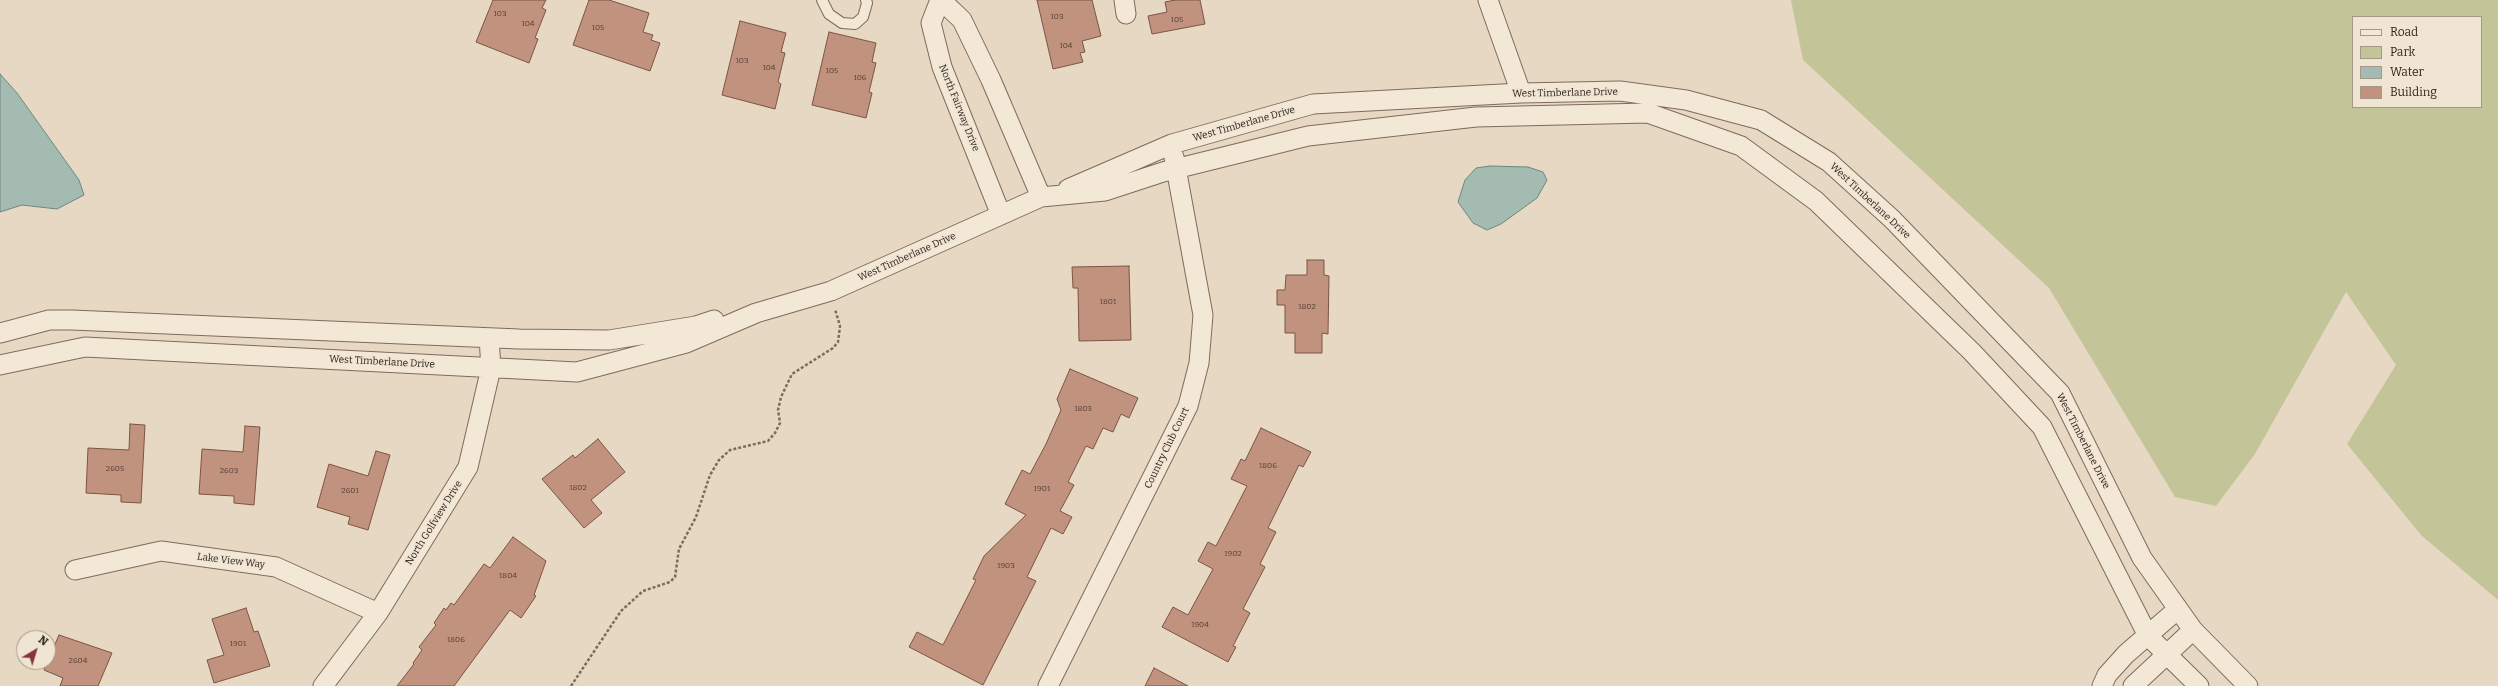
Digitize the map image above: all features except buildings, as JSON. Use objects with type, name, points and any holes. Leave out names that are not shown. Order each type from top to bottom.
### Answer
[{"type":"street","name":"North Fairway Drive","points":[[1001,215],[942,67],[931,23],[940,0],[962,20],[1048,196]]},
{"type":"street","points":[[1488,0],[1521,93]]},
{"type":"street","name":"West Timberlane Drive","points":[[0,365],[85,347],[578,372],[686,343],[756,313],[827,292],[1001,215],[1172,144],[1313,104],[1521,93],[1620,91],[1686,100],[1761,120],[1829,162],[1892,219],[2060,394],[2142,558],[2192,630],[2248,686]]},
{"type":"street","name":"West Timberlane Drive","points":[[1048,196],[1105,191],[1177,168],[1308,136],[1476,117],[1648,113],[1741,146],[1816,201],[1972,352],[2042,427],[2148,636],[2199,686]]},
{"type":"street","name":"Country Club Court","points":[[1048,686],[1188,406],[1199,362],[1203,315],[1172,144]]},
{"type":"street","name":"West Timberlane Drive","points":[[0,333],[50,320],[72,320],[489,338],[609,340],[696,326],[738,312],[756,313]]},
{"type":"street","name":"North Golfview Drive","points":[[323,686],[378,614],[468,467],[491,368],[489,338]]},
{"type":"street","name":"Lake View Way","points":[[75,570],[161,552],[276,567],[378,614]]},
{"type":"street","points":[[2102,686],[2106,675],[2178,608]]},
{"type":"street","points":[[2133,686],[2192,630]]},
{"type":"lane","points":[[822,0],[828,14],[842,23],[855,24],[863,17],[868,3],[866,0]]},
{"type":"path","points":[[571,686],[621,611],[643,591],[670,582],[675,577],[679,549],[696,517],[710,475],[719,460],[730,450],[768,441],[780,423],[778,410],[785,384],[792,374],[833,348],[838,342],[840,326],[827,292]]},
{"type":"green space","points":[[1791,0],[2498,0],[2498,600],[2421,535],[2347,444],[2396,365],[2346,292],[2255,454],[2216,506],[2175,497],[2049,288],[1803,60]]},
{"type":"water","points":[[0,74],[17,93],[79,180],[84,195],[57,209],[22,205],[0,212]]},
{"type":"water","points":[[1490,166],[1528,167],[1543,172],[1547,180],[1537,198],[1501,224],[1487,230],[1473,223],[1458,202],[1465,180],[1476,168]]}]
